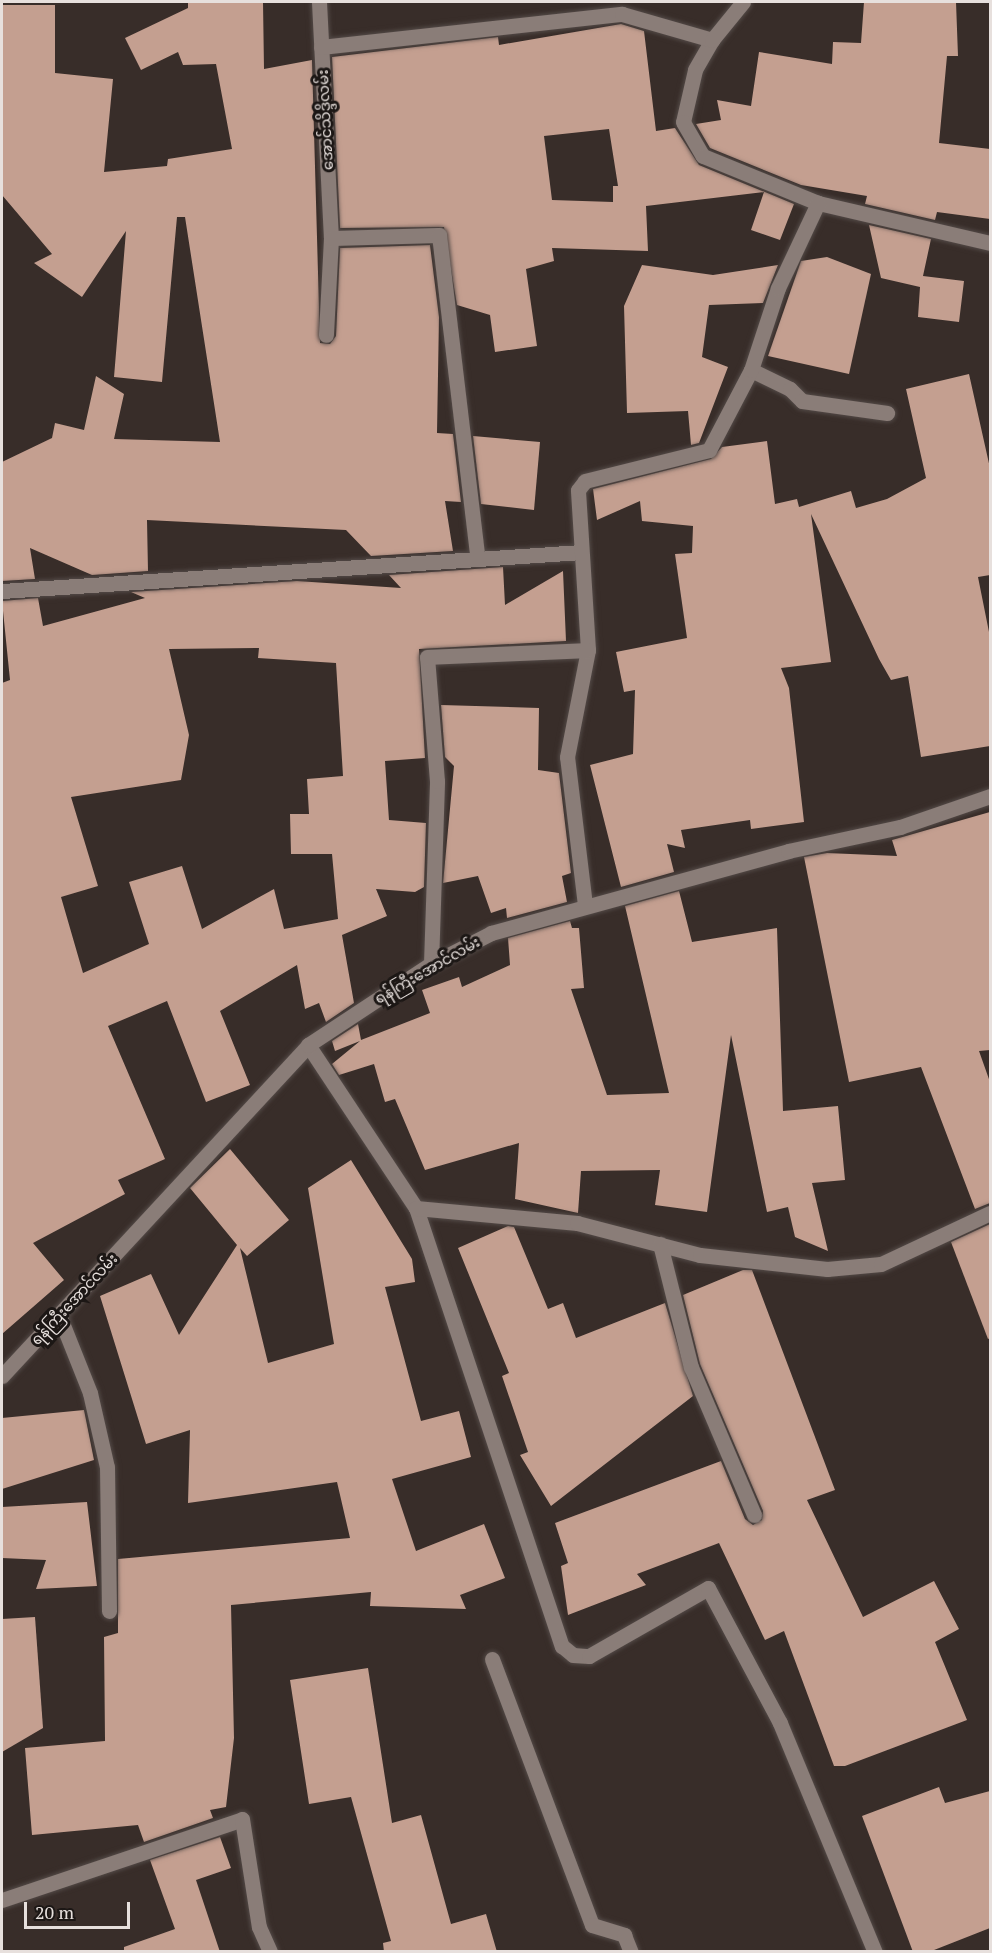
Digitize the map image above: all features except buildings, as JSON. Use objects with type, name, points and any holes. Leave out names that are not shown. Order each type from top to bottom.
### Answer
[{"type":"street","name":"အောင်သိဒ္ဒိလမ်း","points":[[319,2],[331,238],[326,335]]},
{"type":"street","points":[[744,2],[712,40],[688,95],[683,122],[691,141],[703,156],[818,203],[990,243]]},
{"type":"street","points":[[321,47],[622,14],[712,40]]},
{"type":"street","points":[[585,905],[567,757],[588,650],[581,552],[580,484],[709,450],[751,370],[778,288],[818,203]]},
{"type":"street","points":[[331,238],[439,235],[477,555]]},
{"type":"street","points":[[751,370],[790,389],[801,401],[886,413]]},
{"type":"street","points":[[2,591],[220,579],[477,555],[581,552]]},
{"type":"street","points":[[431,964],[437,781],[427,657],[588,650]]},
{"type":"street","name":"ရန်ကြီးအောင်လမ်း","points":[[4,1368],[59,1315],[308,1045],[431,964],[491,933],[585,905],[900,827],[990,796]]},
{"type":"street","points":[[308,1045],[416,1209],[562,1646],[573,1655],[590,1656],[708,1588],[780,1723],[875,1952]]},
{"type":"street","points":[[416,1209],[577,1223],[700,1255],[850,1269],[881,1264],[990,1214]]},
{"type":"street","points":[[660,1244],[691,1367],[754,1515]]},
{"type":"street","points":[[59,1315],[90,1393],[107,1467],[110,1611]]},
{"type":"street","points":[[492,1659],[592,1925],[624,1935],[631,1952]]},
{"type":"street","points":[[2,1900],[242,1819],[259,1927],[270,1952]]}]
